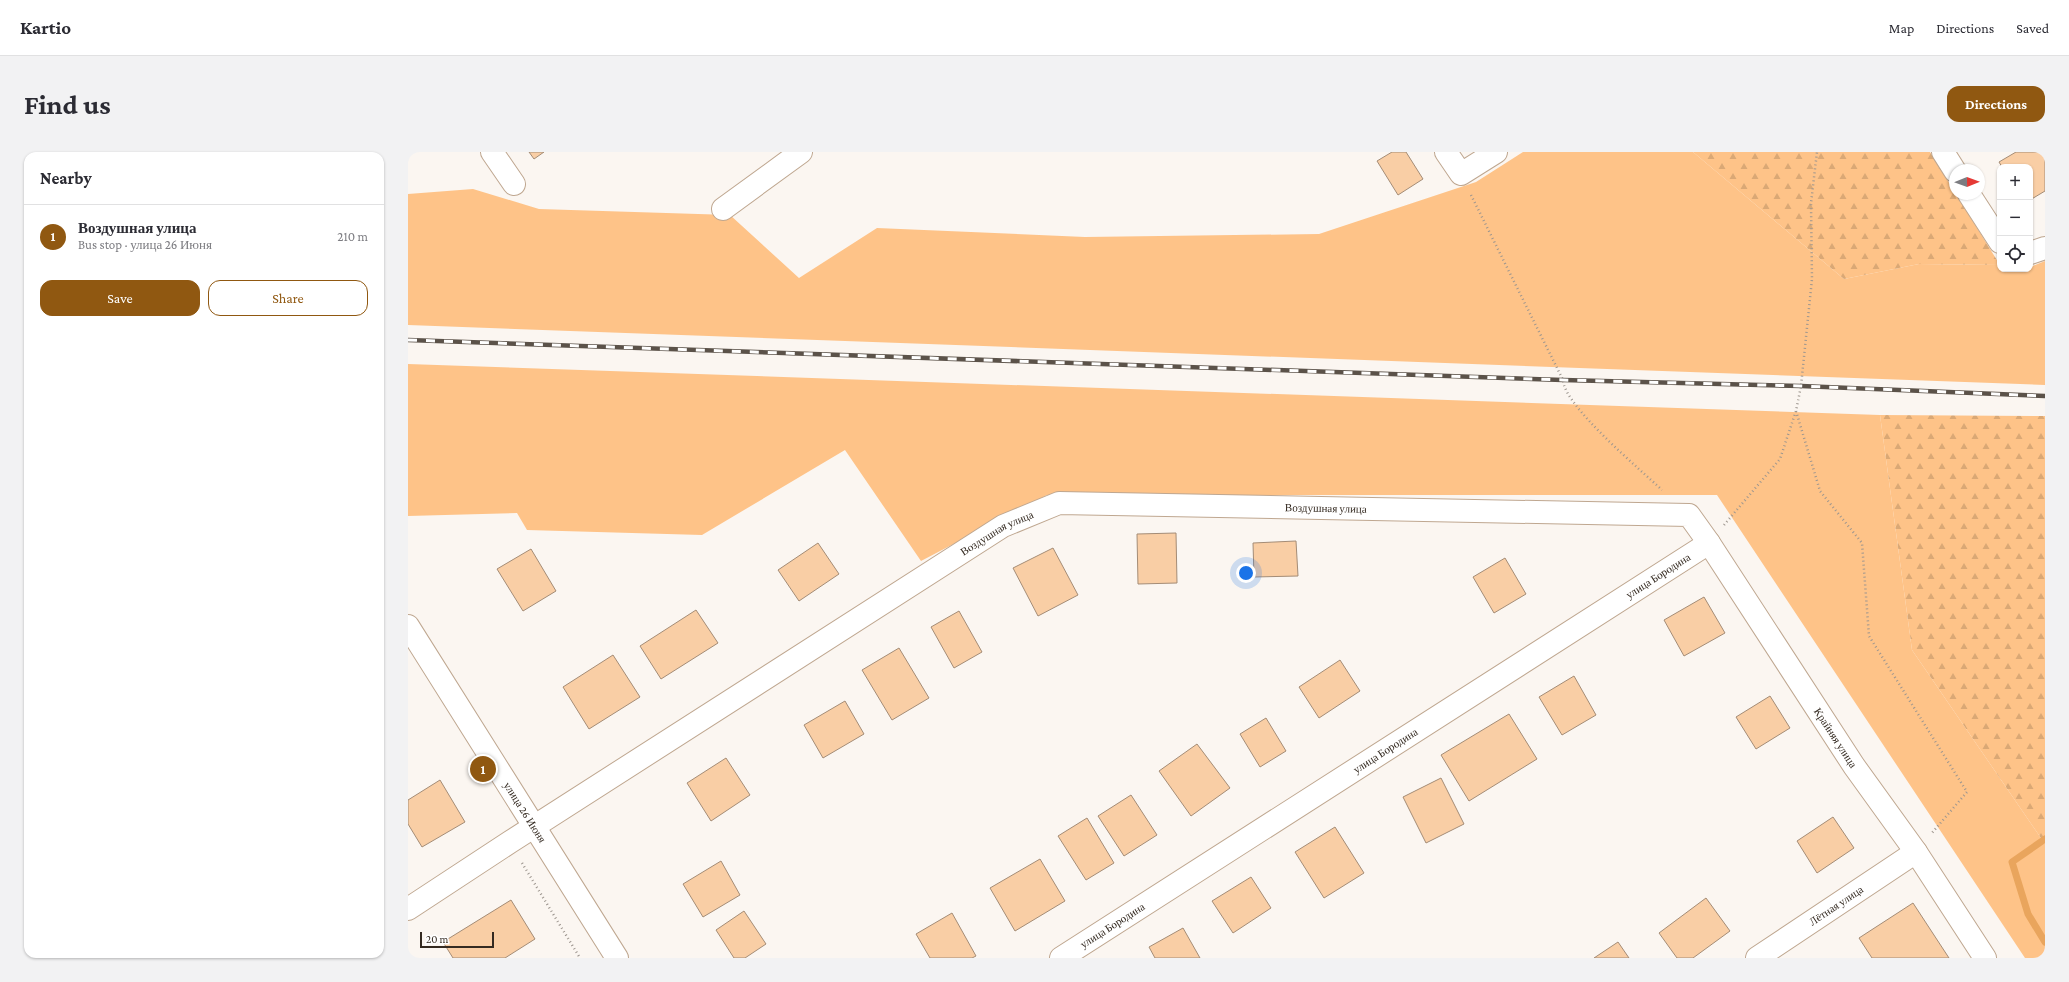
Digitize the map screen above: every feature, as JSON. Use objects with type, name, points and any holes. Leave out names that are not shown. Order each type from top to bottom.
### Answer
[{"type":"street","points":[[492,152],[514,184]]},
{"type":"street","points":[[723,209],[802,152]]},
{"type":"street","points":[[1446,152],[1461,174],[1496,152]]},
{"type":"street","points":[[1943,152],[1951,164]]},
{"type":"street","points":[[1973,200],[1997,237]]},
{"type":"street","points":[[2033,253],[2045,248]]},
{"type":"street","name":"Воздушная улица","points":[[408,909],[1003,526],[1060,503],[1689,515]]},
{"type":"street","name":"Крайняя улица","points":[[1689,515],[1709,543],[1854,766],[1916,852],[1985,958]]},
{"type":"street","name":"улица Бородина","points":[[1061,958],[1709,543]]},
{"type":"street","name":"улица 26 Июня","points":[[408,626],[617,958]]},
{"type":"street","name":"Лётная улица","points":[[1757,958],[1916,852]]},
{"type":"path","points":[[1709,543],[1780,459],[1796,411],[1802,386],[1812,279],[1811,203],[1817,152]]},
{"type":"path","points":[[1461,174],[1563,380],[1564,388],[1582,414],[1689,515]]},
{"type":"path","points":[[1796,411],[1820,491],[1862,543],[1869,636],[1967,792],[1916,852]]},
{"type":"path","points":[[510,842],[580,958]]},
{"type":"green space","points":[[1523,152],[1693,152],[1844,279],[1919,264],[1997,265],[1997,272],[2033,272],[2033,266],[2045,261],[2045,385],[408,325],[408,194],[473,189],[539,209],[730,215],[799,278],[877,228],[1085,237],[1319,234],[1476,182]]},
{"type":"green space","points":[[1693,152],[1930,152],[1949,183],[1949,200],[1960,200],[1997,260],[1997,265],[1919,264],[1844,279]]},
{"type":"green space","points":[[408,364],[1880,415],[1912,650],[2045,844],[2045,958],[2025,958],[1717,495],[1047,495],[921,561],[845,450],[702,535],[527,530],[517,513],[408,516]]},
{"type":"green space","points":[[1880,415],[2045,416],[2045,844],[1912,650]]},
{"type":"building","points":[[529,152],[544,152],[534,159]]},
{"type":"building","points":[[1392,152],[1406,152],[1423,179],[1398,195],[1377,161]]},
{"type":"building","points":[[2016,152],[2045,152],[2045,191],[2033,198],[2033,164],[2000,164],[1999,162]]},
{"type":"building","points":[[1176,533],[1177,583],[1138,584],[1137,534]]},
{"type":"building","points":[[1296,541],[1298,576],[1254,577],[1253,543]]},
{"type":"building","points":[[818,543],[839,574],[799,601],[778,570]]},
{"type":"building","points":[[1053,548],[1078,595],[1038,616],[1013,568]]},
{"type":"building","points":[[531,549],[556,591],[523,611],[497,569]]},
{"type":"building","points":[[1505,558],[1526,594],[1494,613],[1473,577]]},
{"type":"building","points":[[1704,597],[1725,633],[1684,656],[1664,620]]},
{"type":"building","points":[[696,610],[718,643],[661,679],[640,646]]},
{"type":"building","points":[[959,611],[982,652],[954,668],[931,627]]},
{"type":"building","points":[[899,648],[929,698],[892,720],[862,670]]},
{"type":"building","points":[[613,655],[640,697],[589,729],[563,687]]},
{"type":"building","points":[[1340,660],[1360,691],[1319,718],[1299,687]]},
{"type":"building","points":[[1574,676],[1596,715],[1562,735],[1539,697]]},
{"type":"building","points":[[1770,696],[1790,728],[1756,749],[1736,717]]},
{"type":"building","points":[[845,701],[864,734],[823,758],[804,725]]},
{"type":"building","points":[[1509,714],[1537,759],[1469,801],[1441,755]]},
{"type":"building","points":[[1266,718],[1286,751],[1260,767],[1240,734]]},
{"type":"building","points":[[1197,744],[1230,788],[1191,816],[1159,771]]},
{"type":"building","points":[[726,758],[750,795],[711,821],[687,783]]},
{"type":"building","points":[[1441,778],[1464,824],[1426,843],[1403,797]]},
{"type":"building","points":[[440,780],[465,822],[422,847],[408,824],[408,800]]},
{"type":"building","points":[[1131,795],[1157,835],[1124,856],[1098,816]]},
{"type":"building","points":[[1833,817],[1854,848],[1817,873],[1797,841]]},
{"type":"building","points":[[1087,818],[1114,863],[1086,880],[1058,836]]},
{"type":"building","points":[[1335,827],[1364,873],[1324,898],[1295,852]]},
{"type":"building","points":[[1040,859],[1065,901],[1015,931],[990,888]]},
{"type":"building","points":[[721,861],[740,895],[703,917],[683,884]]},
{"type":"building","points":[[1251,877],[1271,908],[1233,933],[1212,901]]},
{"type":"building","points":[[1706,898],[1730,931],[1693,958],[1677,958],[1659,933]]},
{"type":"building","points":[[511,900],[535,939],[505,958],[453,958],[443,942]]},
{"type":"building","points":[[1913,903],[1949,958],[1872,958],[1859,938]]},
{"type":"building","points":[[744,911],[766,944],[745,958],[734,958],[716,930]]},
{"type":"building","points":[[952,913],[976,956],[972,958],[930,958],[916,934]]},
{"type":"building","points":[[1183,928],[1200,958],[1155,958],[1149,947]]},
{"type":"building","points":[[1618,942],[1629,958],[1594,958]]},
{"type":"waterway","points":[[2045,839],[2012,862],[2028,914],[2045,942]]},
{"type":"railway","points":[[408,340],[1563,380],[1801,386],[2045,396]]},
{"type":"place","name":"Воздушная улица","points":[[483,769]]}]
